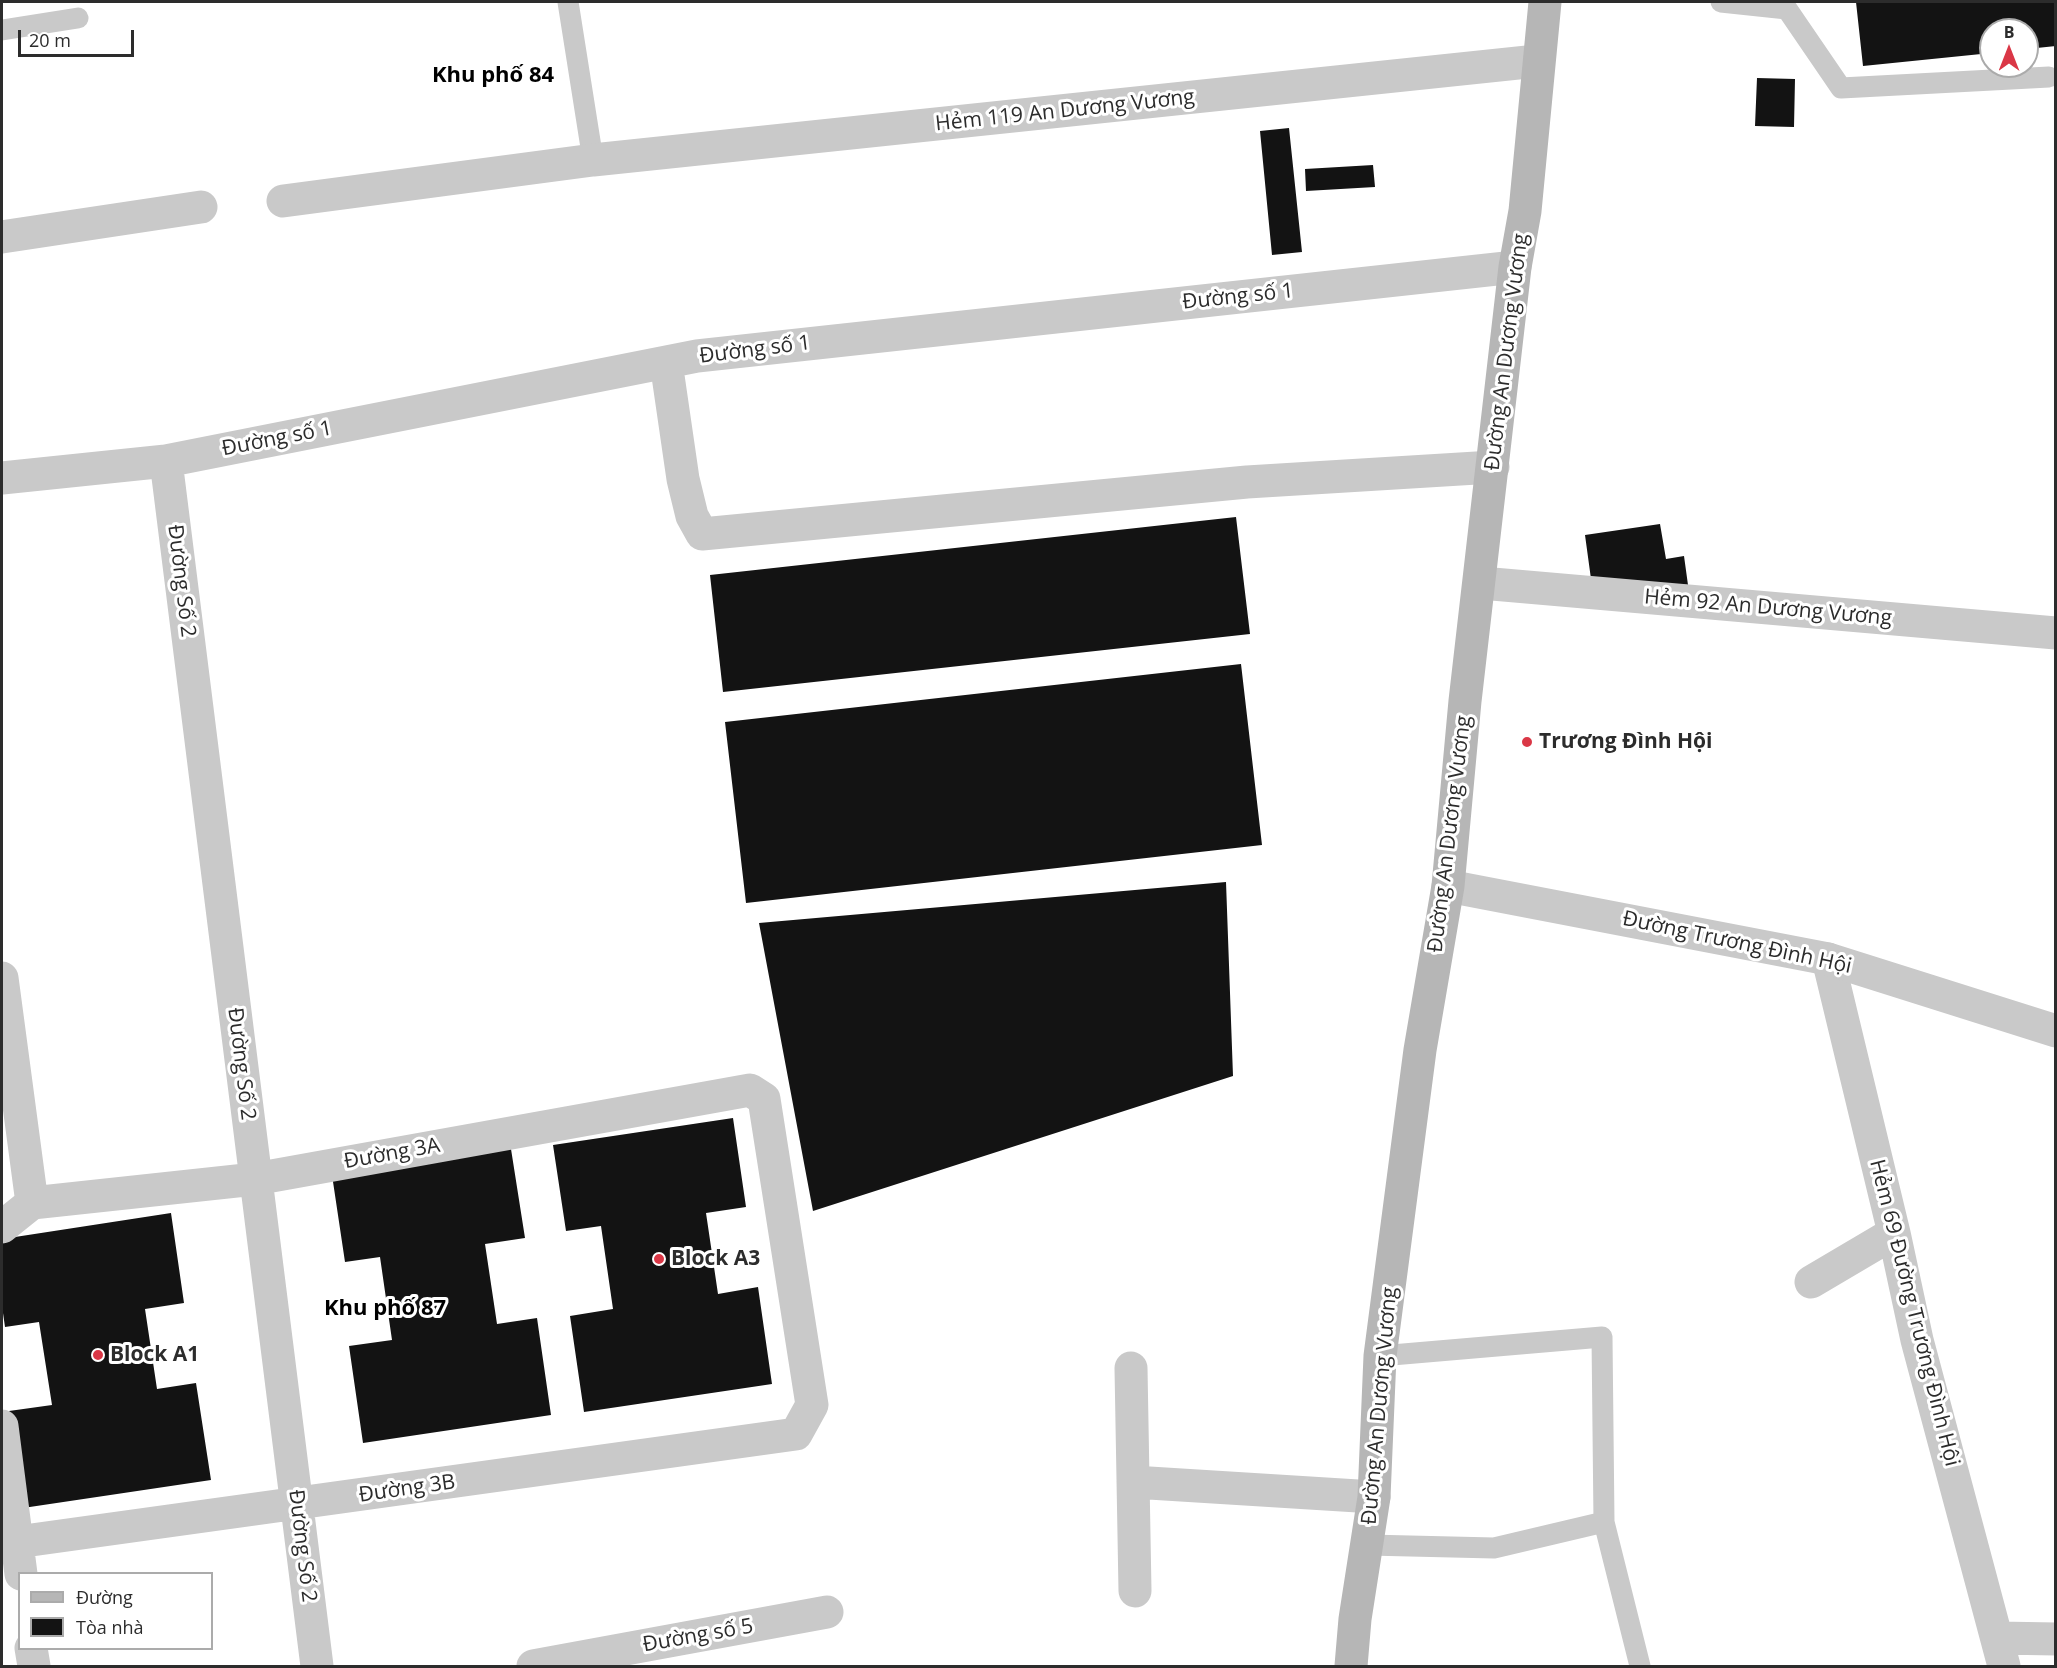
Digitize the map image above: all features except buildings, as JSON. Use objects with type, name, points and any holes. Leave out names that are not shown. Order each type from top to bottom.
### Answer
[{"type":"main road","name":"Đường An Dương Vương","points":[[1351,1666],[1355,1619],[1374,1497],[1380,1356],[1420,1050],[1448,886],[1465,701],[1481,584],[1515,267],[1525,211],[1537,61],[1545,2]]},
{"type":"street","name":"Hẻm 119 An Dương Vương","points":[[283,201],[593,160],[1537,61]]},
{"type":"street","points":[[2,237],[201,207]]},
{"type":"street","name":"Đường số 1","points":[[2,478],[166,461],[709,355],[1515,267]]},
{"type":"street","points":[[666,362],[683,479],[692,516],[702,534],[1246,483],[1493,467]]},
{"type":"street","name":"Đường Số 2","points":[[166,461],[317,1666]]},
{"type":"street","name":"Hẻm 92 An Dương Vương","points":[[1481,584],[2055,633]]},
{"type":"street","name":"Đường Trương Đình Hội","points":[[1448,886],[1828,959],[2055,1031]]},
{"type":"street","name":"Hẻm 69 Đường Trương Đình Hội","points":[[1828,959],[1894,1233],[1917,1340],[2001,1652]]},
{"type":"street","points":[[2,978],[32,1203],[2,1227]]},
{"type":"street","name":"Đường 3A","points":[[32,1203],[255,1179],[750,1090],[764,1099],[812,1405],[796,1434]]},
{"type":"street","points":[[1811,1282],[1894,1233]]},
{"type":"street","points":[[1131,1368],[1135,1591]]},
{"type":"street","points":[[2,1426],[19,1558]]},
{"type":"street","name":"Đường 3B","points":[[19,1558],[297,1505],[796,1434]]},
{"type":"street","points":[[1133,1482],[1374,1497]]},
{"type":"street","name":"Đường số 5","points":[[538,1666],[827,1612]]},
{"type":"street","points":[[2001,1652],[2055,1639]]},
{"type":"street","points":[[31,1650],[34,1666]]},
{"type":"lane","points":[[568,2],[593,160]]},
{"type":"lane","points":[[1721,2],[1787,9],[1841,88],[2049,77]]},
{"type":"lane","points":[[2,30],[78,18]]},
{"type":"lane","points":[[1380,1356],[1602,1337],[1604,1522],[1640,1666]]},
{"type":"lane","points":[[1368,1545],[1494,1548],[1604,1522]]},
{"type":"place","name":"Trương Đình Hội","points":[[1527,742]]},
{"type":"place","name":"Block A3","points":[[659,1259]]},
{"type":"place","name":"Block A1","points":[[98,1355]]},
{"type":"district","name":"Khu phố 84","points":[[493,76]]},
{"type":"district","name":"Khu phố 87","points":[[385,1309]]}]
